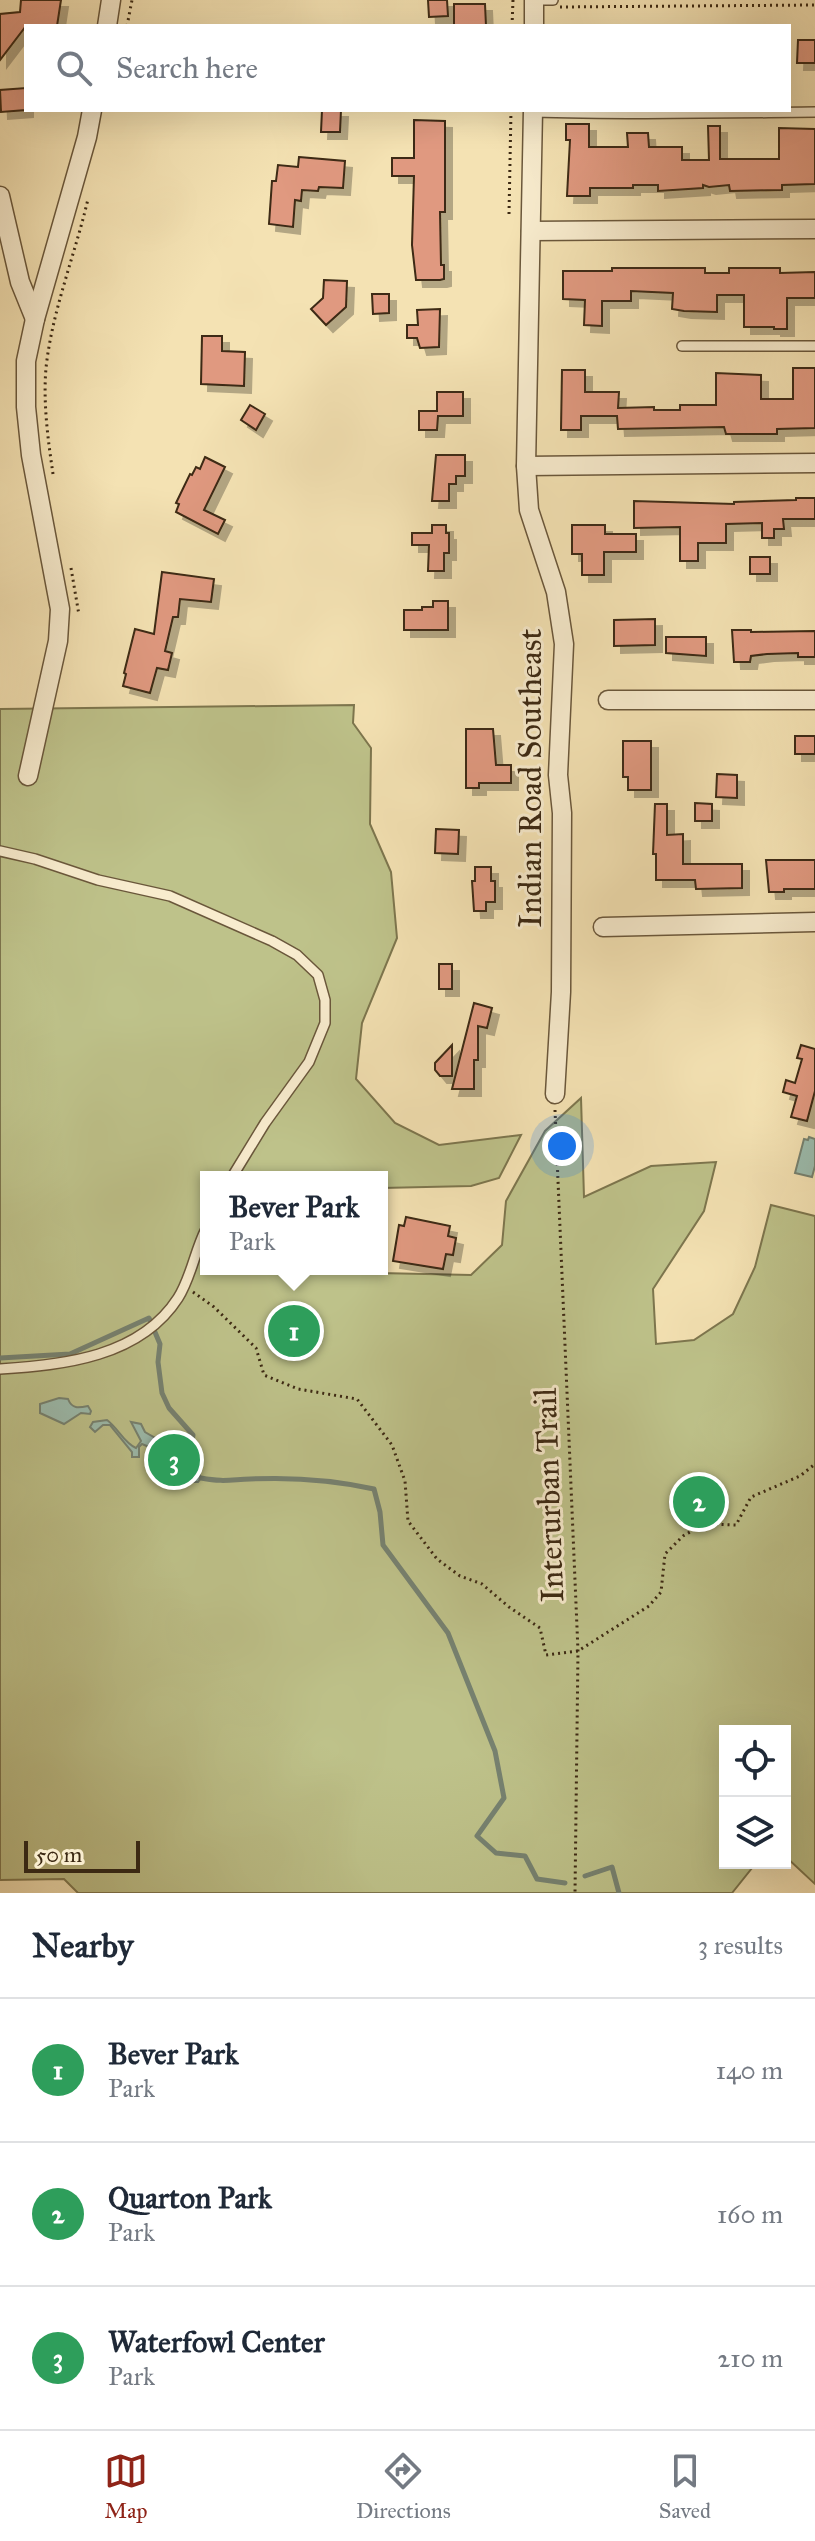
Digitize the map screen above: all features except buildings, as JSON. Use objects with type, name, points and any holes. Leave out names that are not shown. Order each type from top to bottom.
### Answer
[{"type":"street","points":[[107,24],[111,0]]},
{"type":"street","points":[[535,24],[543,2]]},
{"type":"street","points":[[28,776],[58,641],[60,609],[43,529],[26,407],[26,361],[92,112]]},
{"type":"street","name":"Indian Road Southeast","points":[[533,112],[526,466],[529,510],[556,592],[564,644],[558,775],[562,813],[561,992],[555,1094]]},
{"type":"street","points":[[0,196],[20,282],[35,319]]},
{"type":"street","points":[[531,231],[815,229]]},
{"type":"street","points":[[526,466],[815,463]]},
{"type":"street","points":[[608,700],[815,700]]},
{"type":"street","points":[[603,927],[815,922]]},
{"type":"lane","points":[[557,112],[628,115],[648,112]]},
{"type":"lane","points":[[791,112],[815,112]]},
{"type":"lane","points":[[682,346],[815,346]]},
{"type":"lane","points":[[0,851],[98,880],[170,896],[272,941],[297,955],[318,975],[325,1000],[325,1023],[309,1062],[265,1123],[236,1171]]},
{"type":"lane","points":[[0,1369],[85,1358],[125,1345],[158,1323],[179,1295],[200,1244]]},
{"type":"path","points":[[127,24],[132,0]]},
{"type":"path","points":[[512,24],[513,0]]},
{"type":"path","points":[[543,2],[815,5]]},
{"type":"path","points":[[509,214],[511,112]]},
{"type":"path","points":[[55,485],[45,395],[47,367],[60,303],[90,191]]},
{"type":"path","points":[[68,558],[79,615]]},
{"type":"path","name":"Interurban Trail","points":[[555,1094],[578,1651],[575,1893]]},
{"type":"path","points":[[183,1285],[214,1307],[256,1348],[264,1375],[298,1389],[357,1399],[392,1445],[405,1481],[408,1521],[437,1559],[460,1576],[482,1584],[540,1628],[546,1655],[578,1651],[649,1606],[661,1592],[665,1554],[683,1536],[704,1524],[736,1525],[751,1497],[800,1476],[815,1464]]},
{"type":"green space","points":[[354,705],[353,723],[371,748],[370,824],[391,872],[397,938],[362,1023],[356,1079],[395,1123],[439,1145],[521,1135],[499,1178],[471,1186],[388,1188],[388,1171],[200,1171],[200,1275],[471,1275],[502,1245],[506,1201],[545,1131],[581,1098],[584,1197],[651,1166],[716,1162],[704,1211],[653,1289],[656,1344],[694,1340],[733,1314],[755,1267],[771,1205],[815,1216],[815,1884],[791,1862],[791,1725],[719,1725],[719,1869],[751,1869],[732,1893],[78,1893],[64,1879],[0,1880],[0,709]]},
{"type":"shaded area","points":[[809,1137],[815,1139],[812,1177],[795,1173],[804,1139],[808,1140]]},
{"type":"shaded area","points":[[59,1398],[68,1399],[76,1407],[88,1406],[90,1414],[81,1413],[64,1424],[40,1413],[40,1404]]},
{"type":"shaded area","points":[[107,1420],[136,1448],[141,1441],[131,1422],[141,1424],[145,1432],[157,1439],[160,1445],[154,1449],[142,1444],[139,1457],[132,1457],[132,1452],[110,1425],[103,1425],[95,1432],[90,1427],[93,1422]]},
{"type":"shaded area","points":[[180,1454],[190,1456],[189,1462],[201,1478],[198,1482],[186,1476],[174,1482],[157,1463],[159,1455],[166,1456],[167,1467],[176,1476],[186,1472]]},
{"type":"waterway","points":[[0,1358],[70,1354],[149,1318],[160,1344],[158,1362],[162,1393],[169,1408],[193,1435],[190,1456]]},
{"type":"waterway","points":[[201,1478],[312,1480],[374,1489],[383,1545],[448,1633],[495,1751],[504,1798],[477,1836],[496,1853],[525,1856],[537,1879],[565,1883]]},
{"type":"waterway","points":[[585,1876],[612,1867],[619,1893]]},
{"type":"place","name":"Bever Park","points":[[294,1331]]},
{"type":"place","name":"Waterfowl Center","points":[[174,1460]]},
{"type":"place","name":"Quarton Park","points":[[699,1502]]}]
